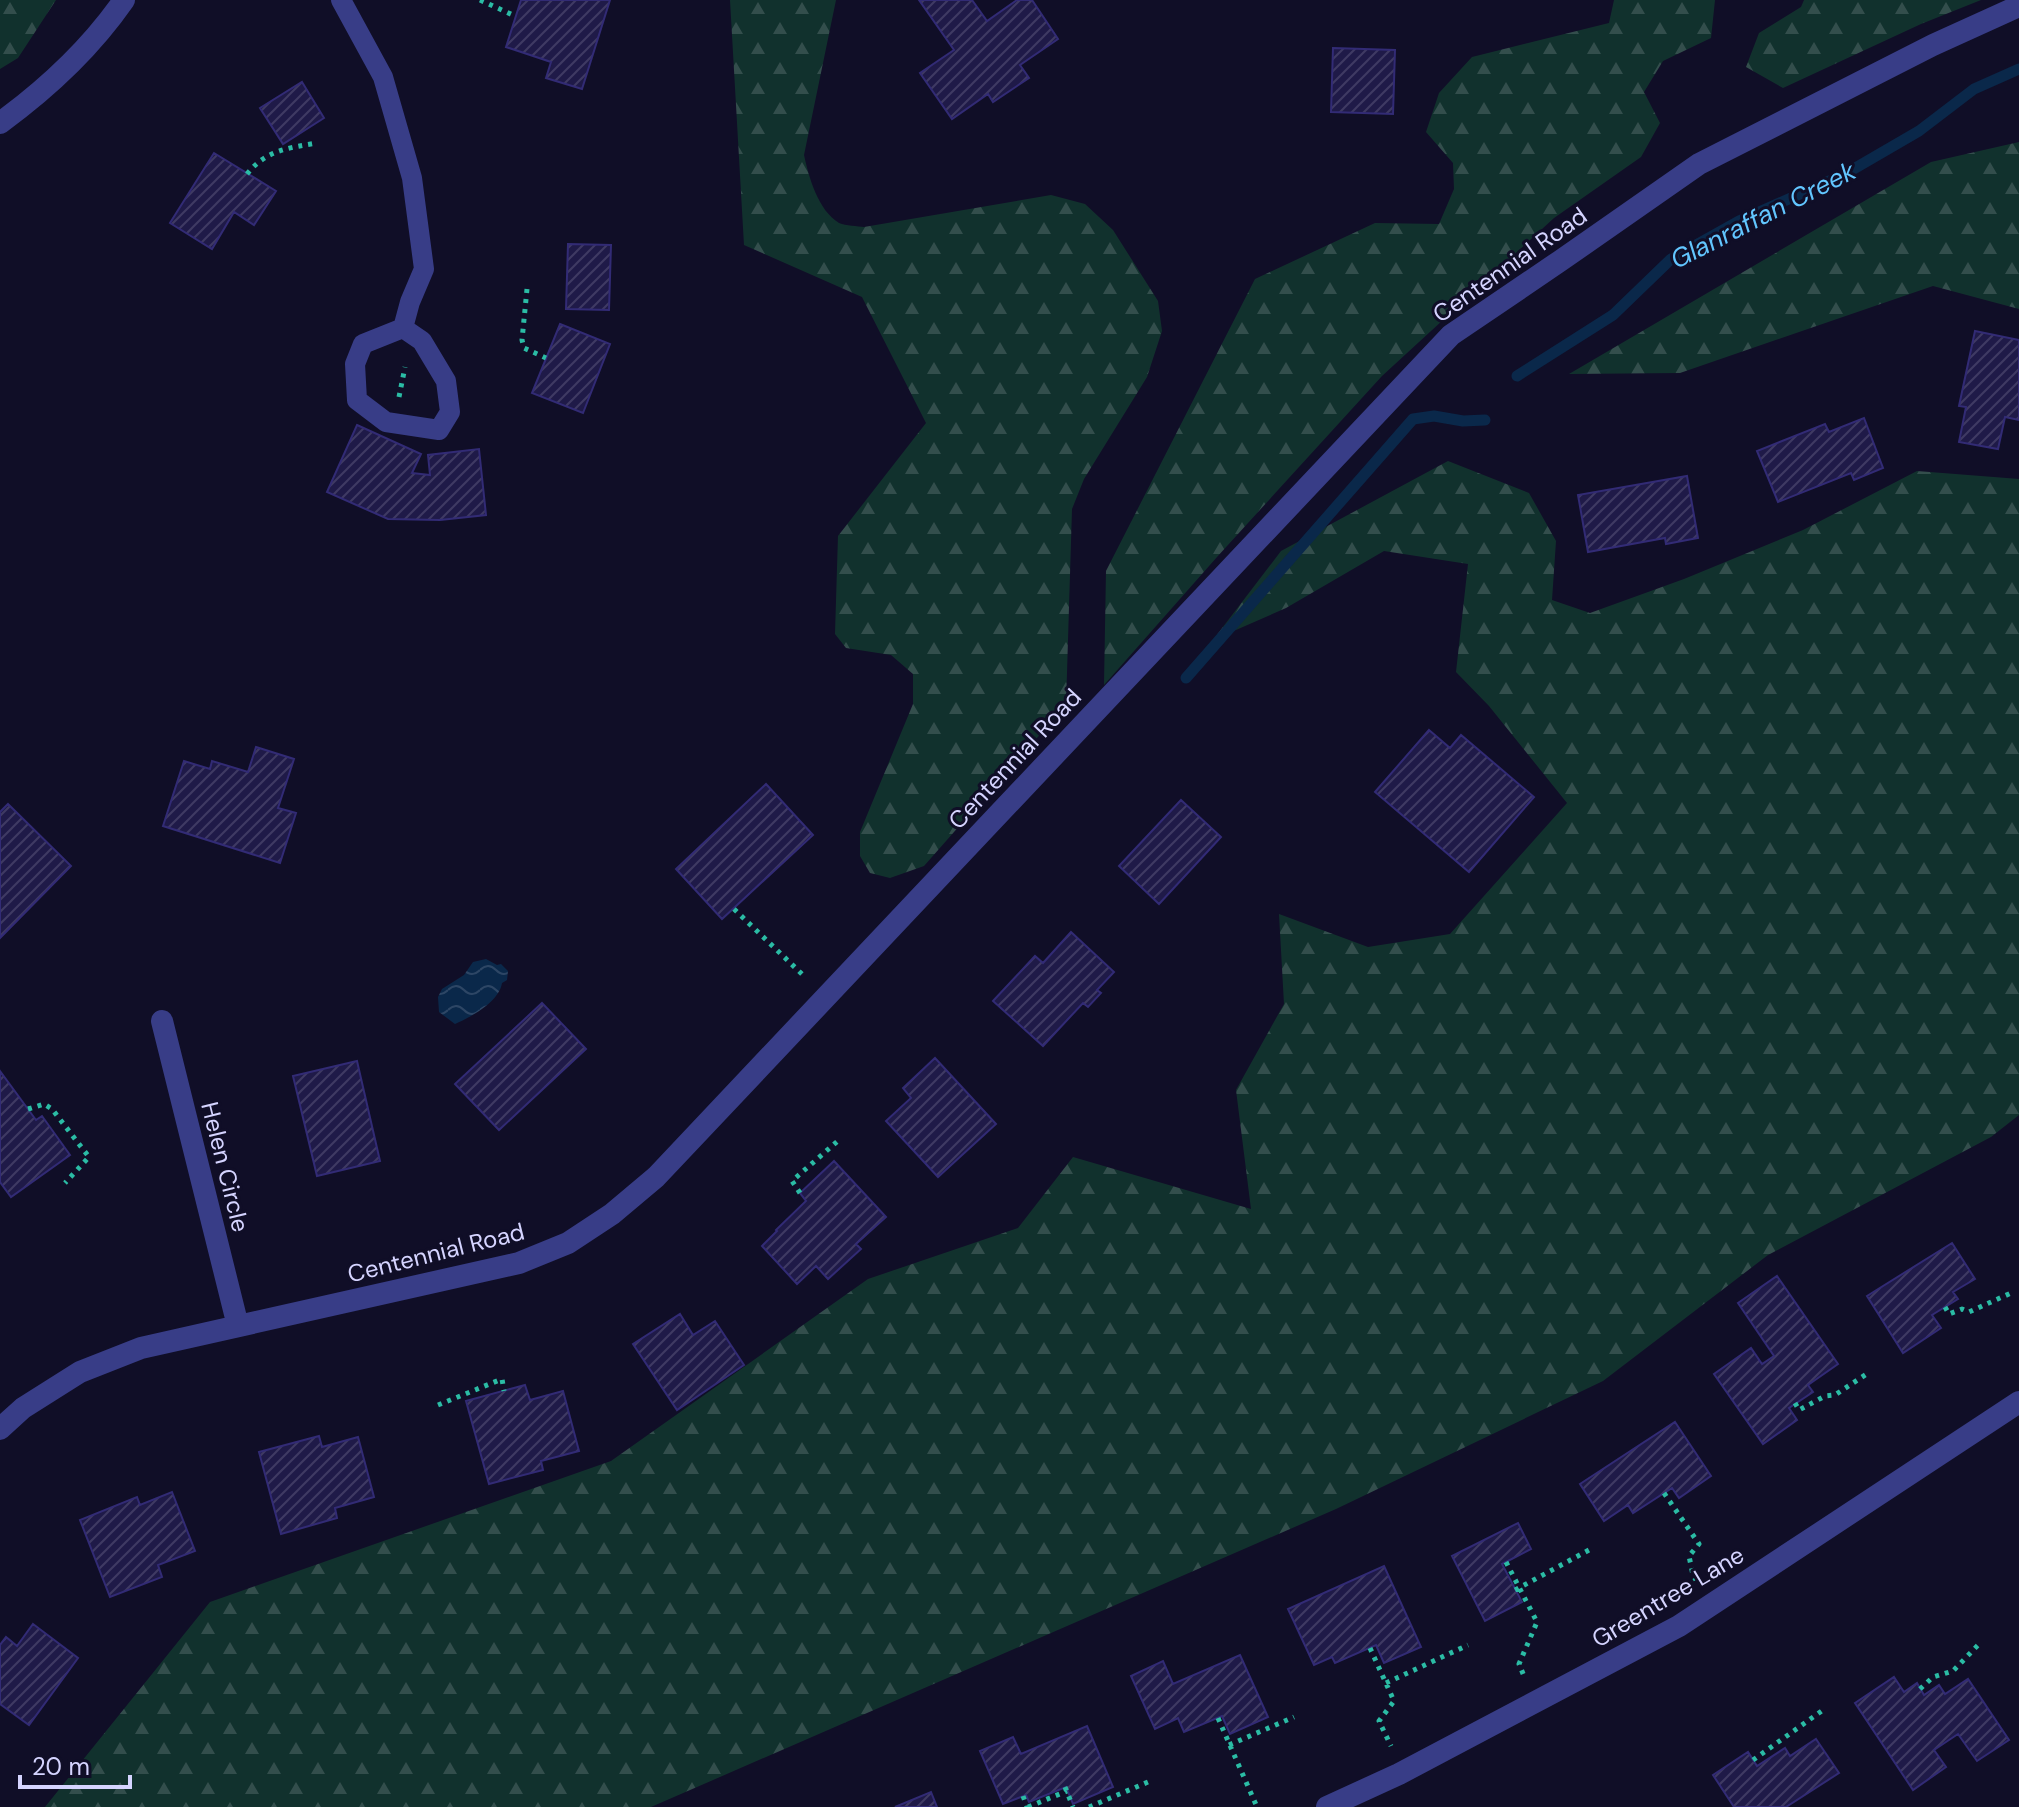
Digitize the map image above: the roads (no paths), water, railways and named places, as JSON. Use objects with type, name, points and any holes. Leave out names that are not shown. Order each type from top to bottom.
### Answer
[{"type":"street","points":[[0,123],[33,99],[74,61],[124,0]]},
{"type":"street","name":"Centennial Road","points":[[0,1429],[23,1408],[80,1372],[141,1348],[519,1263],[568,1243],[612,1214],[656,1177],[1451,335],[1699,164],[1933,45],[2019,6]]},
{"type":"street","name":"Helen Circle","points":[[162,1021],[238,1326]]},
{"type":"street","name":"Greentree Lane","points":[[1327,1807],[1404,1772],[1679,1626],[2019,1402]]},
{"type":"lane","points":[[341,0],[383,77],[412,178],[424,269],[410,302],[408,332]]},
{"type":"lane","points":[[408,332],[422,341],[446,381],[450,412],[439,430],[386,422],[357,400],[355,364],[363,344],[408,332]]},
{"type":"water","points":[[486,959],[501,964],[508,971],[507,980],[490,1002],[455,1024],[439,1012],[438,997],[442,989],[464,975],[473,962]]},
{"type":"waterway","name":"Glanraffan Creek","points":[[1517,376],[1613,315],[1671,259],[1739,221],[1845,174],[1919,131],[1974,89],[2019,69]]},
{"type":"waterway","name":"Glanraffan Creek","points":[[1186,678],[1413,419],[1434,416],[1463,421],[1485,420]]}]
